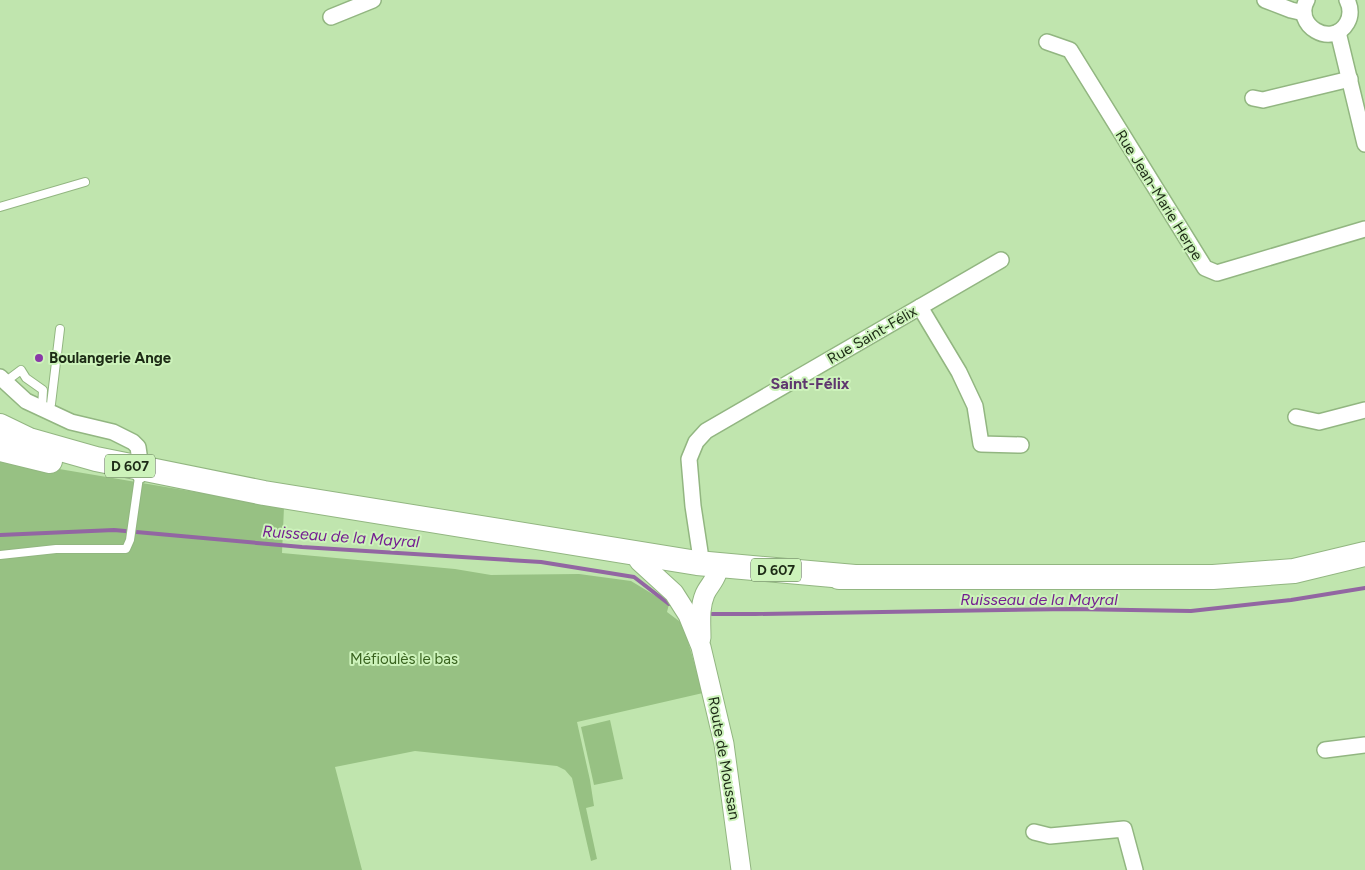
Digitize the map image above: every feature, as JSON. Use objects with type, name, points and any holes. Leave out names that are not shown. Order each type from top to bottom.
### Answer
[{"type":"main road","name":"D 607","points":[[0,426],[29,440],[140,473]]},
{"type":"main road","name":"D 607","points":[[0,449],[74,466],[191,477],[264,493],[547,539],[707,568],[855,577],[1213,577],[1294,571],[1365,554]]},
{"type":"main road","name":"D 607","points":[[547,539],[689,571],[707,568]]},
{"type":"main road","name":"D 607","points":[[1342,559],[1365,547]]},
{"type":"street","points":[[332,17],[373,0]]},
{"type":"street","points":[[1265,0],[1291,10],[1306,6],[1310,27],[1316,32],[1323,34],[1338,32],[1345,26],[1354,8]]},
{"type":"street","points":[[1338,32],[1365,144]]},
{"type":"street","name":"Rue Jean-Marie Herpe","points":[[1047,42],[1070,50],[1205,268],[1217,272],[1365,228]]},
{"type":"street","points":[[1253,98],[1263,100],[1350,79]]},
{"type":"street","name":"Rue Saint-Félix","points":[[707,568],[700,552],[693,506],[689,459],[696,442],[706,431],[1001,260]]},
{"type":"street","points":[[920,307],[959,372],[976,406],[981,444],[1021,446]]},
{"type":"street","points":[[3,379],[26,401],[71,422],[113,432],[133,442],[138,447],[140,473]]},
{"type":"street","points":[[1296,417],[1319,422],[1365,410]]},
{"type":"street","points":[[639,561],[674,593],[688,615],[701,647]]},
{"type":"street","points":[[701,647],[702,605],[706,592],[714,582],[707,568]]},
{"type":"street","name":"Route de Moussan","points":[[701,647],[724,744],[741,870]]},
{"type":"street","points":[[1325,750],[1365,745]]},
{"type":"street","points":[[1034,832],[1050,836],[1124,829],[1135,870]]},
{"type":"lane","points":[[0,208],[85,182]]},
{"type":"lane","points":[[44,409],[50,404],[60,329]]},
{"type":"lane","points":[[0,555],[56,548],[126,549],[130,540],[140,473]]},
{"type":"green space","name":"Méfioulès le bas","points":[[0,459],[284,507],[282,553],[455,569],[491,575],[579,574],[631,581],[669,604],[667,612],[683,624],[703,693],[577,722],[594,806],[586,808],[597,859],[591,861],[572,778],[565,770],[557,766],[415,751],[335,767],[362,870],[0,870]]},
{"type":"green space","points":[[610,720],[623,779],[594,785],[581,727]]},
{"type":"waterway","name":"Ruisseau de la Mayral","points":[[0,535],[114,530],[302,547],[541,562],[634,577],[669,604]]},
{"type":"waterway","name":"Ruisseau de la Mayral","points":[[712,614],[1071,609],[1191,611],[1291,600],[1365,588]]},
{"type":"place","name":"Boulangerie Ange","points":[[39,358]]},
{"type":"district","name":"Saint-Félix","points":[[810,383]]}]
